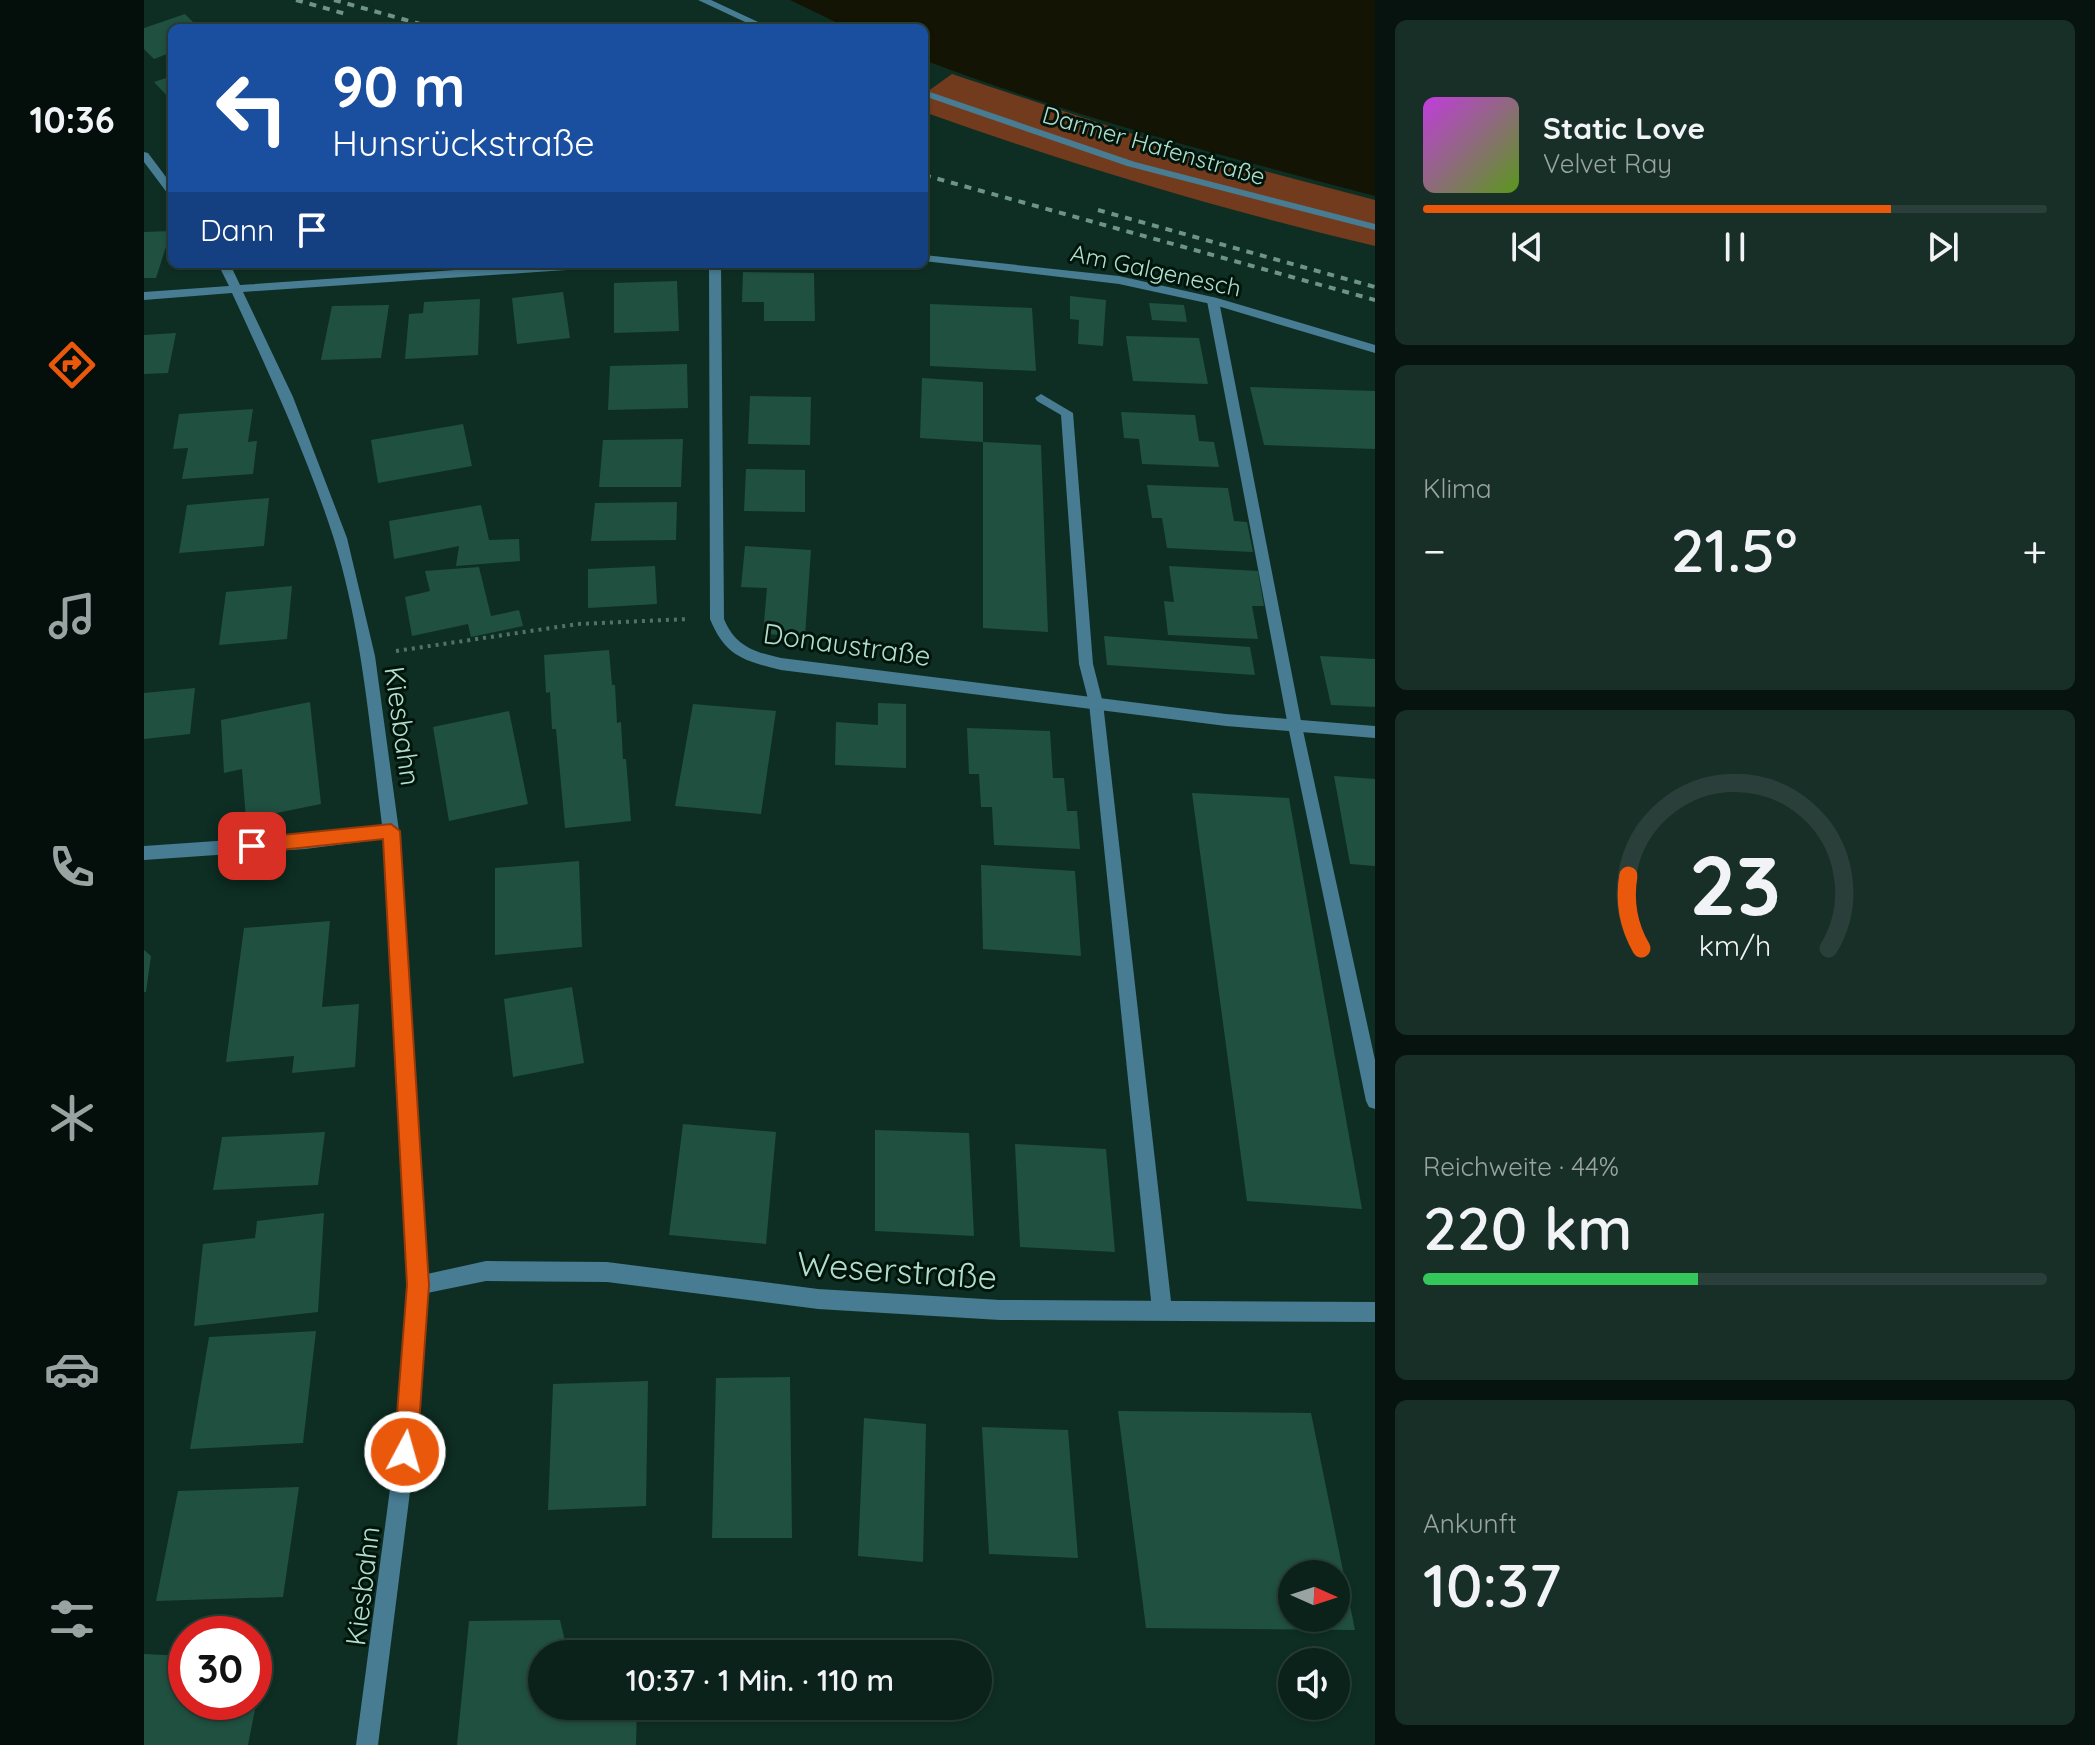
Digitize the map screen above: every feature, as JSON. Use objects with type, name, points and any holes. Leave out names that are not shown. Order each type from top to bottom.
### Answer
[{"type":"street","points":[[703,0],[757,24]]},
{"type":"street","name":"Darmer Hafenstraße","points":[[928,94],[1131,164],[1375,227]]},
{"type":"street","points":[[144,155],[168,187]]},
{"type":"street","name":"Am Galgenesch","points":[[928,258],[1119,280],[1213,301],[1375,349]]},
{"type":"street","name":"Kiesbahn","points":[[226,268],[287,397],[340,538],[368,656],[391,831],[418,1285],[409,1421],[367,1745]]},
{"type":"street","points":[[144,296],[239,291],[451,268]]},
{"type":"street","points":[[715,268],[717,619]]},
{"type":"street","points":[[1213,301],[1295,726],[1375,1101]]},
{"type":"street","points":[[1041,398],[1067,413],[1086,664],[1096,703],[1162,1310]]},
{"type":"street","name":"Donaustraße","points":[[717,619],[723,637],[744,656],[781,664],[1295,726],[1375,732]]},
{"type":"street","points":[[144,853],[305,842],[391,831]]},
{"type":"street","name":"Weserstraße","points":[[418,1285],[486,1271],[607,1272],[818,1299],[1000,1310],[1375,1312]]},
{"type":"path","points":[[368,656],[473,638],[581,626],[717,619]]},
{"type":"shaded area","points":[[790,0],[1375,0],[1375,196],[1091,117],[928,61],[928,24],[840,24]]},
{"type":"shaded area","points":[[952,74],[1172,147],[1375,200],[1375,246],[1148,185],[928,113],[928,91]]},
{"type":"building","points":[[185,14],[195,24],[168,24],[168,54],[154,59],[144,49],[144,28]]},
{"type":"building","points":[[168,77],[168,97],[154,82]]},
{"type":"building","points":[[168,231],[156,278],[144,278],[144,232]]},
{"type":"building","points":[[743,272],[814,273],[815,321],[764,321],[764,302],[742,302]]},
{"type":"building","points":[[677,281],[679,331],[614,333],[614,283]]},
{"type":"building","points":[[563,292],[570,338],[517,344],[512,298]]},
{"type":"building","points":[[1070,296],[1106,300],[1103,346],[1078,344],[1079,320],[1070,319]]},
{"type":"building","points":[[480,299],[478,355],[405,359],[409,314],[423,313],[424,302]]},
{"type":"building","points":[[1149,303],[1184,305],[1187,322],[1152,320]]},
{"type":"building","points":[[930,304],[1032,308],[1036,371],[930,366]]},
{"type":"building","points":[[389,305],[381,358],[321,360],[332,306]]},
{"type":"building","points":[[176,333],[168,373],[144,374],[144,335]]},
{"type":"building","points":[[1126,336],[1199,338],[1208,384],[1133,381]]},
{"type":"building","points":[[687,364],[688,408],[608,410],[610,366]]},
{"type":"building","points":[[922,378],[983,382],[983,442],[920,438]]},
{"type":"building","points":[[1250,387],[1375,391],[1375,449],[1264,445]]},
{"type":"building","points":[[750,396],[811,397],[810,445],[748,444]]},
{"type":"building","points":[[253,409],[248,442],[257,441],[253,474],[182,479],[188,448],[173,449],[179,414]]},
{"type":"building","points":[[1121,412],[1195,415],[1199,441],[1214,442],[1219,467],[1142,464],[1139,439],[1124,438]]},
{"type":"building","points":[[463,424],[472,466],[378,483],[371,440]]},
{"type":"building","points":[[683,439],[681,487],[599,487],[603,440]]},
{"type":"building","points":[[983,442],[1041,445],[1048,632],[983,628]]},
{"type":"building","points":[[746,469],[805,470],[805,512],[744,511]]},
{"type":"building","points":[[1147,485],[1228,488],[1234,521],[1247,522],[1253,552],[1167,548],[1162,518],[1152,518]]},
{"type":"building","points":[[269,498],[264,546],[179,553],[187,505]]},
{"type":"building","points":[[677,502],[676,540],[591,541],[595,503]]},
{"type":"building","points":[[481,505],[489,540],[519,539],[520,561],[456,566],[459,546],[394,559],[389,521]]},
{"type":"building","points":[[745,546],[811,550],[805,636],[763,634],[767,588],[741,587]]},
{"type":"building","points":[[655,566],[657,604],[588,608],[588,569]]},
{"type":"building","points":[[1169,566],[1258,571],[1264,606],[1252,606],[1258,639],[1168,635],[1164,601],[1174,602]]},
{"type":"building","points":[[479,567],[491,616],[519,610],[523,626],[471,637],[468,624],[412,636],[405,597],[430,591],[425,571]]},
{"type":"building","points":[[292,586],[287,639],[219,645],[226,592]]},
{"type":"building","points":[[1104,636],[1250,647],[1255,675],[1107,665]]},
{"type":"building","points":[[609,650],[617,723],[621,722],[623,759],[626,759],[631,821],[565,828],[556,729],[552,729],[550,692],[546,693],[544,655]]},
{"type":"building","points":[[1320,656],[1375,659],[1375,707],[1331,705]]},
{"type":"building","points":[[195,688],[190,734],[144,739],[144,693]]},
{"type":"building","points":[[310,702],[321,804],[246,819],[242,769],[224,773],[221,720]]},
{"type":"building","points":[[878,703],[906,704],[906,768],[835,765],[836,722],[878,725]]},
{"type":"building","points":[[693,704],[776,711],[761,814],[675,806]]},
{"type":"building","points":[[509,711],[528,804],[449,821],[433,727]]},
{"type":"building","points":[[967,728],[1050,731],[1053,778],[1064,778],[1067,811],[1077,811],[1080,849],[994,845],[992,807],[981,807],[979,774],[969,774]]},
{"type":"building","points":[[1334,776],[1375,779],[1375,866],[1350,864]]},
{"type":"building","points":[[1192,793],[1289,798],[1362,1209],[1247,1201]]},
{"type":"building","points":[[579,861],[582,947],[495,955],[495,868]]},
{"type":"building","points":[[981,865],[1075,871],[1081,956],[983,949]]},
{"type":"building","points":[[330,921],[322,1007],[359,1004],[355,1067],[292,1073],[294,1056],[226,1062],[244,928]]},
{"type":"building","points":[[144,950],[151,956],[146,992],[144,992]]},
{"type":"building","points":[[572,987],[584,1063],[513,1077],[504,999]]},
{"type":"building","points":[[683,1124],[776,1132],[766,1244],[669,1235]]},
{"type":"building","points":[[875,1130],[969,1133],[974,1236],[875,1231]]},
{"type":"building","points":[[325,1132],[318,1185],[213,1190],[222,1137]]},
{"type":"building","points":[[1015,1144],[1106,1149],[1115,1252],[1020,1247]]},
{"type":"building","points":[[324,1213],[318,1312],[194,1326],[203,1244],[255,1238],[257,1221]]},
{"type":"building","points":[[316,1331],[303,1443],[190,1449],[209,1337]]},
{"type":"building","points":[[790,1377],[792,1538],[712,1538],[716,1378]]},
{"type":"building","points":[[648,1381],[646,1506],[548,1510],[553,1384]]},
{"type":"building","points":[[1118,1411],[1311,1413],[1341,1560],[1278,1560],[1278,1629],[1146,1628]]},
{"type":"building","points":[[864,1418],[926,1424],[923,1562],[858,1556]]},
{"type":"building","points":[[982,1427],[1068,1430],[1078,1558],[989,1554]]},
{"type":"building","points":[[299,1487],[283,1597],[156,1601],[178,1491]]},
{"type":"building","points":[[1350,1605],[1355,1630],[1350,1630]]},
{"type":"building","points":[[560,1620],[565,1640],[528,1640],[528,1720],[637,1720],[636,1745],[457,1745],[469,1621]]},
{"type":"building","points":[[144,1654],[168,1655],[168,1720],[253,1720],[248,1745],[144,1745]]},
{"type":"railway","points":[[296,0],[346,14]]},
{"type":"railway","points":[[334,0],[421,24]]},
{"type":"railway","points":[[928,176],[1375,300]]},
{"type":"railway","points":[[1098,210],[1375,287]]},
{"type":"route","points":[[252,846],[391,831],[418,1285],[405,1452]]}]
